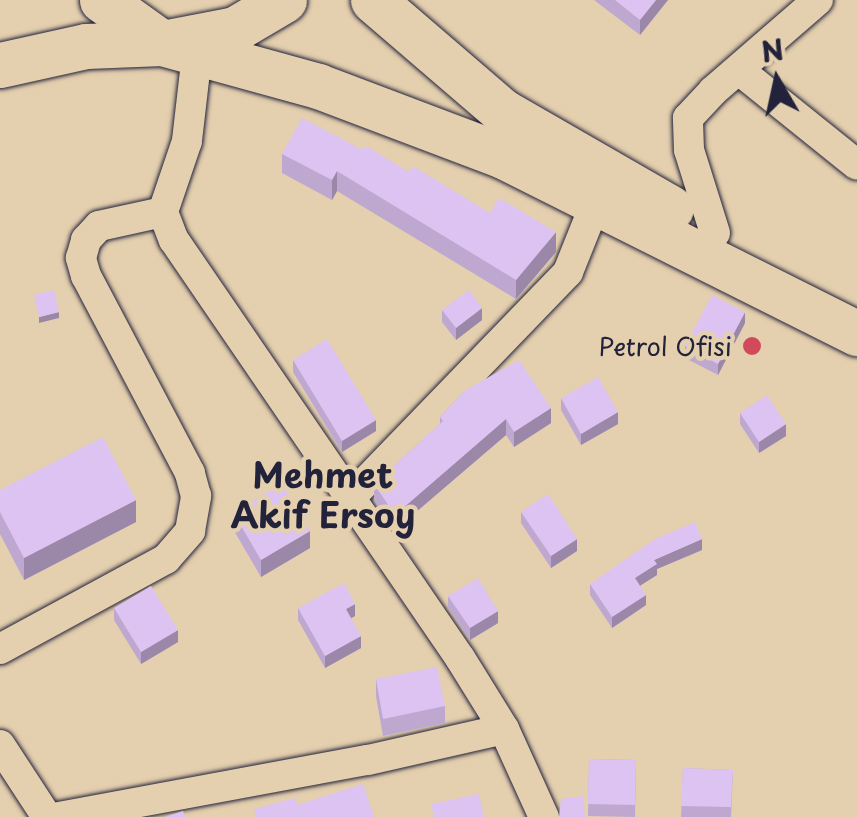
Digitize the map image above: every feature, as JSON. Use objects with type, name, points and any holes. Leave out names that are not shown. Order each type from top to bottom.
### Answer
[{"type":"highway","points":[[102,0],[180,48],[355,100],[504,156],[857,331]]},
{"type":"highway","points":[[0,64],[86,46],[180,48],[235,29],[284,0]]},
{"type":"highway","points":[[373,0],[502,111],[715,233],[857,331]]},
{"type":"street","points":[[715,233],[689,150],[688,118],[818,0]]},
{"type":"street","points":[[180,48],[186,141],[163,212],[190,268],[296,414],[504,729],[544,817]]},
{"type":"street","points":[[739,70],[857,165]]},
{"type":"street","points":[[350,498],[568,272],[596,202]]},
{"type":"street","points":[[0,650],[166,560],[190,531],[196,496],[190,473],[86,276],[81,258],[86,240],[99,226],[163,212]]},
{"type":"street","points":[[59,817],[368,760],[504,729]]},
{"type":"street","points":[[0,745],[47,817]]},
{"type":"building","points":[[615,0],[656,0],[640,20]]},
{"type":"building","points":[[302,118],[363,150],[366,146],[409,172],[413,166],[490,213],[499,198],[556,232],[516,280],[337,171],[332,180],[282,154]]},
{"type":"building","points":[[54,290],[59,312],[39,317],[34,295]]},
{"type":"building","points":[[469,290],[482,308],[456,328],[442,310]]},
{"type":"building","points":[[712,295],[745,312],[718,364],[685,346]]},
{"type":"building","points":[[327,339],[376,420],[342,441],[293,360]]},
{"type":"building","points":[[519,360],[551,408],[514,432],[506,419],[395,515],[374,484],[443,421],[440,417],[464,391]]},
{"type":"building","points":[[598,377],[618,412],[581,434],[561,398]]},
{"type":"building","points":[[767,395],[786,424],[759,442],[740,413]]},
{"type":"building","points":[[103,437],[136,500],[24,558],[0,512],[0,490]]},
{"type":"building","points":[[282,484],[310,531],[261,560],[233,512]]},
{"type":"building","points":[[548,494],[577,539],[551,556],[521,512]]},
{"type":"building","points":[[695,522],[702,539],[654,560],[657,564],[635,578],[646,595],[612,617],[590,584],[655,539]]},
{"type":"building","points":[[478,578],[498,611],[470,628],[448,596]]},
{"type":"building","points":[[344,583],[355,604],[346,609],[361,636],[325,656],[298,608]]},
{"type":"building","points":[[151,586],[178,630],[141,652],[114,608]]},
{"type":"building","points":[[437,667],[445,706],[383,719],[376,679]]},
{"type":"building","points":[[589,759],[636,760],[635,805],[588,804]]},
{"type":"building","points":[[683,768],[733,770],[731,807],[681,806]]},
{"type":"building","points":[[363,784],[374,817],[256,817],[254,809],[295,798],[297,805]]},
{"type":"building","points":[[479,794],[484,817],[434,817],[431,804]]},
{"type":"building","points":[[583,796],[585,817],[559,817],[561,799]]},
{"type":"place","name":"Petrol Ofisi","points":[[752,346]]},
{"type":"district","name":"Mehmet Akif Ersoy","points":[[323,494]]}]
